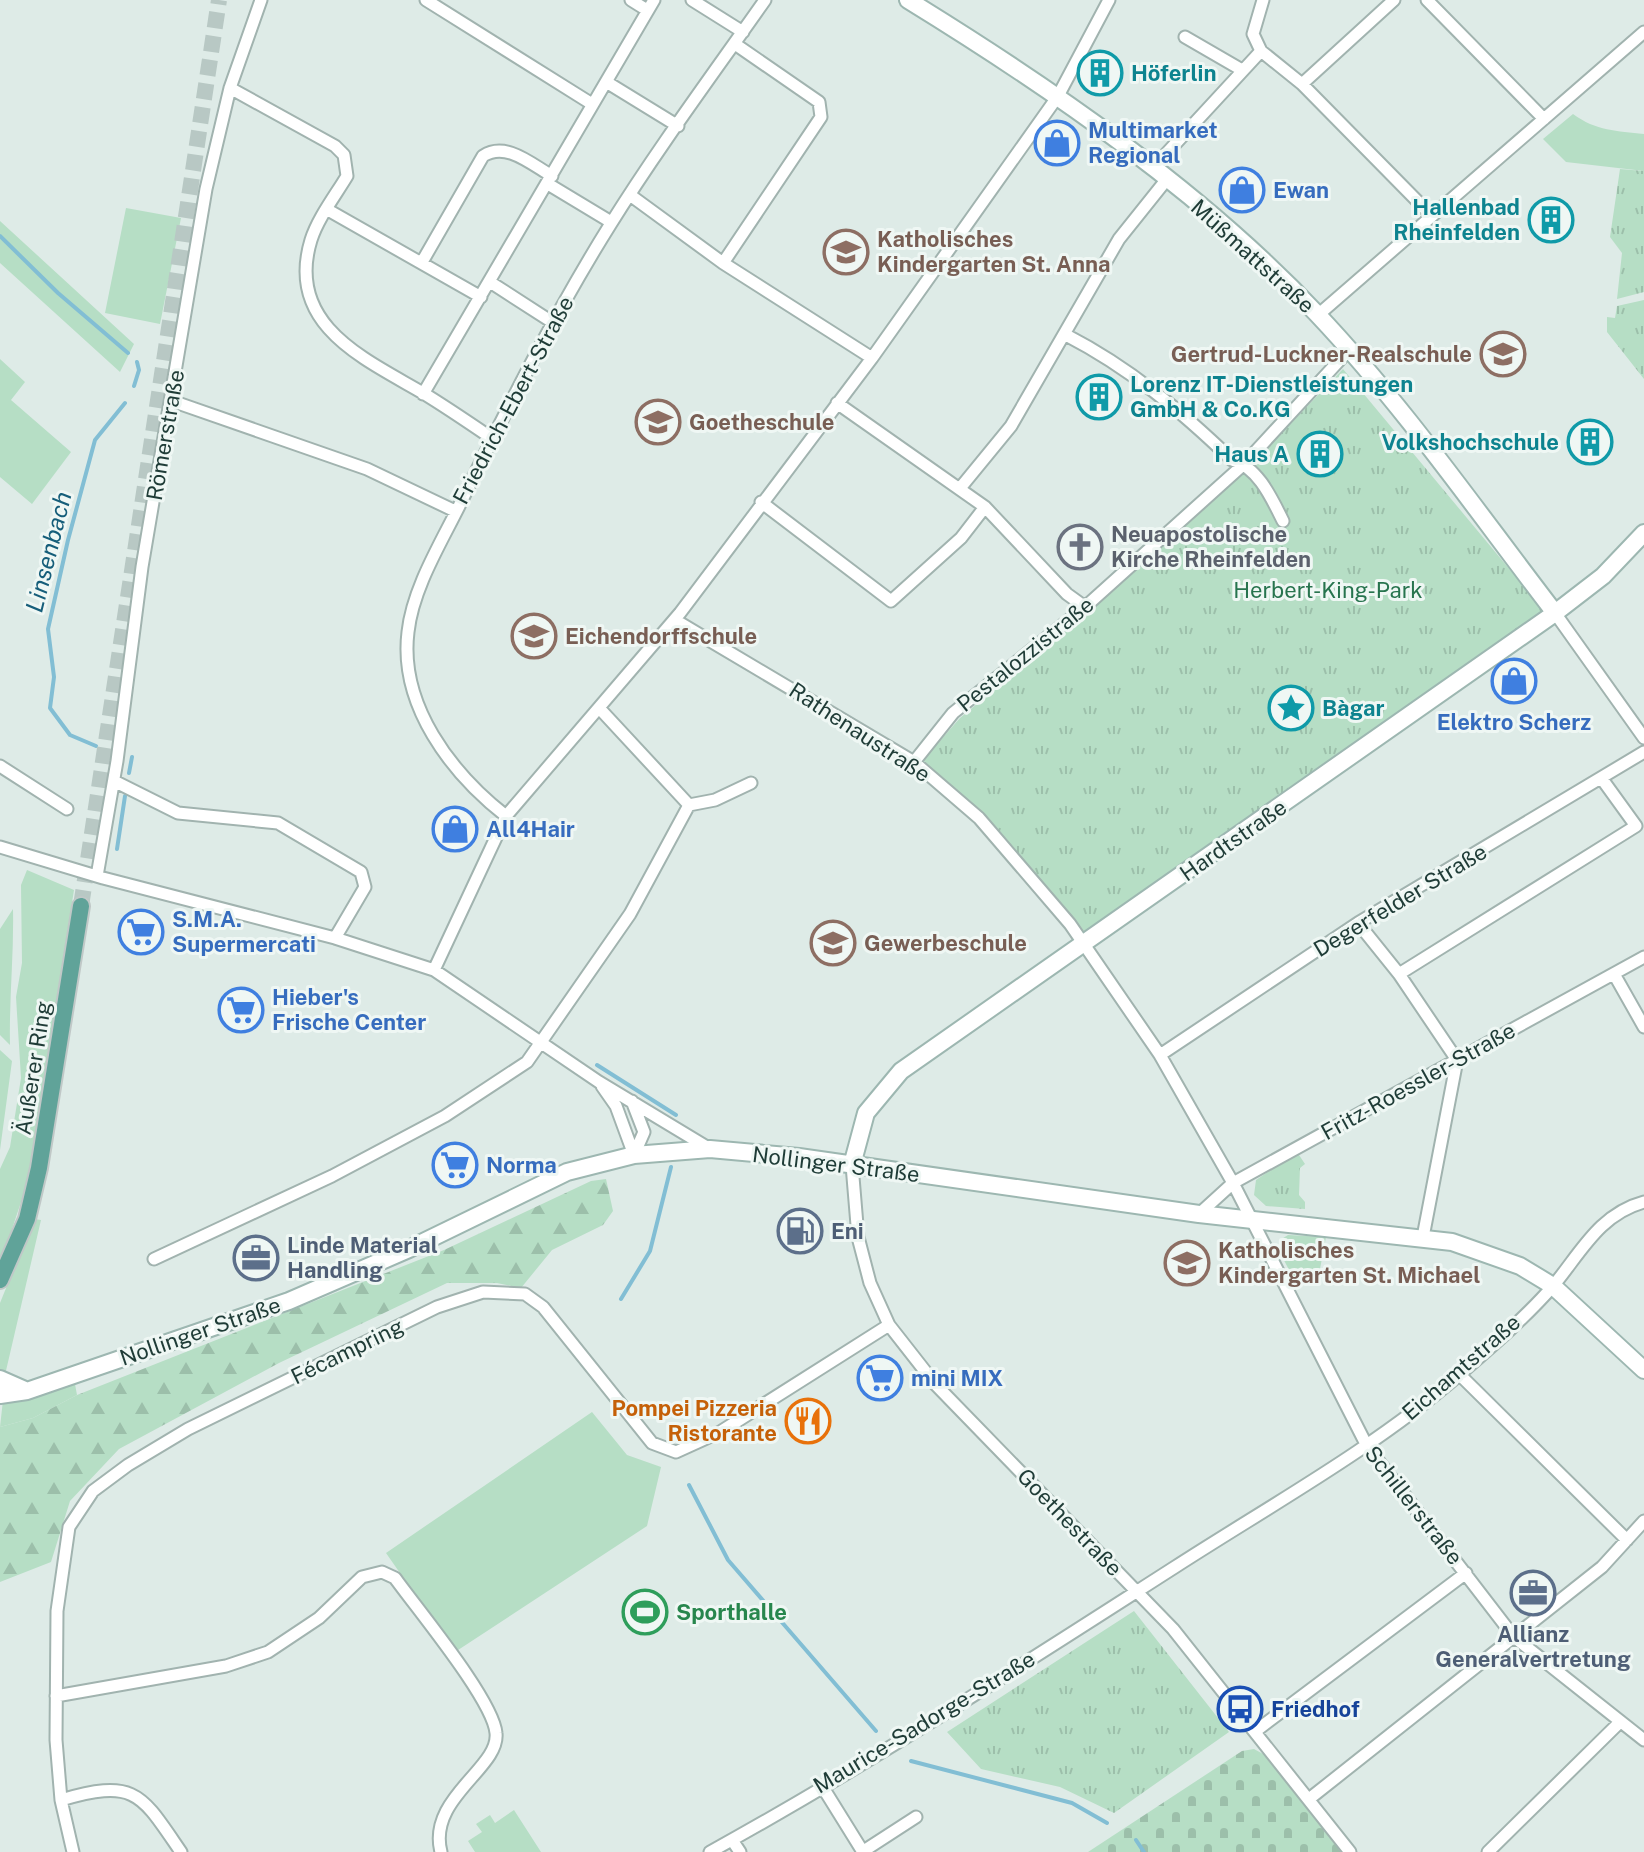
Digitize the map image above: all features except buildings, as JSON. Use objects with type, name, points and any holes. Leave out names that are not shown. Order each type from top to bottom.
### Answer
[{"type":"main road","name":"Äußerer Ring","points":[[0,1280],[27,1219],[39,1168],[81,906]]},
{"type":"street","name":"Römerstraße","points":[[97,876],[114,781],[142,567],[206,189],[230,88],[261,0]]},
{"type":"street","points":[[426,0],[592,104]]},
{"type":"street","points":[[423,394],[651,5],[631,0]]},
{"type":"street","points":[[692,0],[743,32]]},
{"type":"street","name":"Friedrich-Ebert-Straße","points":[[506,816],[485,800],[447,753],[412,696],[408,631],[417,600],[490,437],[552,322],[611,222],[765,0]]},
{"type":"street","name":"Müßmattstraße","points":[[908,0],[1058,96],[1153,168],[1318,315],[1416,432],[1642,732]]},
{"type":"street","points":[[434,970],[506,816],[549,762],[600,709],[675,620],[872,358],[1058,96],[1109,0]]},
{"type":"street","points":[[1263,0],[1253,34],[1261,51],[1302,84],[1432,216]]},
{"type":"street","points":[[1302,84],[1394,0]]},
{"type":"street","points":[[1427,0],[1544,119]]},
{"type":"street","points":[[1318,315],[1644,32]]},
{"type":"street","points":[[1185,37],[1242,70]]},
{"type":"street","points":[[723,263],[821,117],[819,102],[735,44]]},
{"type":"street","points":[[1153,168],[1261,51]]},
{"type":"street","points":[[608,83],[678,126]]},
{"type":"street","points":[[230,88],[335,146],[344,155],[347,176],[318,224],[307,259],[307,280],[318,314],[341,345],[490,437]]},
{"type":"street","points":[[422,262],[483,156],[493,149],[506,150],[611,222]]},
{"type":"street","points":[[961,487],[1011,426],[1119,239],[1167,179]]},
{"type":"street","points":[[630,195],[723,263],[872,358]]},
{"type":"street","points":[[328,210],[481,297]]},
{"type":"street","points":[[490,282],[552,322]]},
{"type":"street","points":[[1066,335],[1115,361],[1166,399],[1232,460],[1244,464],[1268,492],[1283,521]]},
{"type":"street","name":"Pestalozzistraße","points":[[914,762],[953,713],[1085,607],[1244,464],[1348,351]]},
{"type":"street","points":[[172,401],[367,469],[455,511]]},
{"type":"street","points":[[837,403],[961,487],[985,507],[1067,594],[1085,607]]},
{"type":"street","points":[[761,502],[891,601],[951,548],[985,507]]},
{"type":"street","name":"Hardtstraße","points":[[852,1165],[866,1113],[887,1083],[1555,613],[1603,576],[1644,533]]},
{"type":"street","name":"Rathenaustraße","points":[[675,620],[914,762],[979,818],[1084,945],[1160,1055]]},
{"type":"street","points":[[600,709],[689,805]]},
{"type":"street","name":"Degerfelder Straße","points":[[1160,1055],[1358,923],[1644,752]]},
{"type":"street","points":[[0,766],[67,809]]},
{"type":"street","points":[[1399,974],[1636,826],[1602,779]]},
{"type":"street","points":[[114,781],[178,813],[278,823],[361,872],[366,879],[365,887],[335,938]]},
{"type":"street","points":[[689,805],[715,800],[751,783]]},
{"type":"street","points":[[154,1259],[332,1176],[445,1116],[527,1062],[630,914],[689,805]]},
{"type":"street","points":[[0,847],[97,876],[335,938],[434,970],[599,1082],[710,1149]]},
{"type":"street","points":[[1358,923],[1399,974],[1457,1060],[1423,1237]]},
{"type":"street","name":"Fritz-Roessler-Straße","points":[[1199,1214],[1233,1183],[1644,957]]},
{"type":"street","points":[[1614,974],[1644,1027]]},
{"type":"street","name":"Schillerstraße","points":[[1160,1055],[1233,1183],[1367,1446],[1514,1637],[1644,1740]]},
{"type":"street","points":[[599,1082],[616,1106],[634,1155]]},
{"type":"street","points":[[632,1101],[644,1132],[634,1155]]},
{"type":"street","name":"Nollinger Straße","points":[[0,1395],[27,1391],[289,1301],[409,1249],[567,1172],[634,1155],[710,1149],[852,1165],[1199,1214],[1452,1242],[1520,1266],[1553,1286],[1644,1370]]},
{"type":"street","name":"Goethestraße","points":[[852,1165],[858,1237],[870,1283],[889,1325],[936,1385],[1138,1591],[1257,1730],[1350,1852]]},
{"type":"street","name":"Eichamtstraße","points":[[1138,1591],[1367,1446],[1460,1375],[1553,1286],[1577,1251],[1599,1229],[1619,1213],[1644,1202]]},
{"type":"street","name":"Fécampring","points":[[73,1852],[61,1800],[56,1696],[57,1611],[66,1542],[69,1527],[93,1491],[128,1465],[188,1429],[437,1307],[483,1292],[525,1294],[543,1307],[652,1443],[676,1452],[720,1432],[889,1325]]},
{"type":"street","points":[[1460,1375],[1569,1487],[1627,1540]]},
{"type":"street","points":[[0,1379],[27,1391]]},
{"type":"street","points":[[1309,1799],[1602,1567],[1644,1521]]},
{"type":"street","points":[[56,1696],[226,1666],[268,1652],[319,1618],[362,1577],[382,1572],[395,1578],[484,1703],[496,1729],[493,1752],[453,1798],[441,1829],[441,1852]]},
{"type":"street","points":[[1257,1730],[1466,1573]]},
{"type":"street","name":"Maurice-Sadorge-Straße","points":[[710,1852],[1138,1591]]},
{"type":"street","points":[[1488,1852],[1619,1723]]},
{"type":"street","points":[[822,1786],[864,1851],[916,1817]]},
{"type":"street","points":[[61,1800],[80,1795],[132,1793],[144,1799],[181,1852]]},
{"type":"street","points":[[732,1840],[740,1852]]},
{"type":"green space","points":[[1573,114],[1598,127],[1644,134],[1644,171],[1566,162],[1543,139]]},
{"type":"green space","points":[[1620,169],[1644,171],[1644,292],[1617,299],[1622,253],[1610,237]]},
{"type":"green space","points":[[126,208],[181,218],[160,324],[105,313]]},
{"type":"green space","points":[[0,221],[134,344],[120,372],[0,263]]},
{"type":"green space","points":[[1644,300],[1644,379],[1607,332],[1607,317],[1615,318],[1617,306]]},
{"type":"green space","points":[[0,359],[25,382],[11,400],[71,452],[32,504],[0,477]]},
{"type":"green space","name":"Herbert-King-Park","points":[[1343,369],[1546,613],[1086,935],[983,814],[922,761],[960,718],[1090,610],[1246,470]]},
{"type":"green space","points":[[27,870],[74,890],[27,1184],[0,1265],[0,1169],[10,1147],[21,1078],[16,997],[22,963],[21,885]]},
{"type":"green space","points":[[13,909],[10,1045],[0,1035],[0,929]]},
{"type":"green space","points":[[0,1050],[12,1061],[0,1150]]},
{"type":"green space","points":[[1297,1152],[1305,1164],[1300,1168],[1299,1195],[1305,1202],[1305,1209],[1266,1206],[1254,1195],[1256,1180]]},
{"type":"green space","points":[[606,1179],[613,1211],[603,1225],[552,1250],[521,1288],[497,1283],[447,1283],[279,1363],[119,1449],[70,1501],[51,1562],[0,1582],[0,1427],[33,1418],[77,1395],[444,1250],[591,1181]]},
{"type":"green space","points":[[34,1219],[41,1220],[5,1375],[0,1371],[0,1303]]},
{"type":"green space","points":[[1288,1235],[1326,1237],[1320,1269],[1296,1283],[1278,1249],[1280,1240]]},
{"type":"green space","points":[[75,1384],[77,1395],[33,1418],[0,1427],[3,1400],[19,1402]]},
{"type":"green space","points":[[592,1412],[627,1455],[661,1467],[647,1526],[455,1652],[386,1553]]},
{"type":"green space","points":[[1134,1611],[1229,1732],[1114,1813],[1060,1787],[981,1769],[947,1732]]},
{"type":"green space","points":[[1254,1749],[1265,1755],[1341,1852],[1088,1852],[1242,1751]]},
{"type":"green space","points":[[514,1810],[541,1852],[475,1852],[468,1841],[482,1832],[476,1824],[490,1815],[495,1823]]},
{"type":"waterway","points":[[0,236],[58,293],[128,353]]},
{"type":"waterway","points":[[134,386],[139,370],[137,362]]},
{"type":"waterway","name":"Linsenbach","points":[[96,746],[70,735],[50,708],[54,677],[48,629],[95,440],[125,403]]},
{"type":"waterway","points":[[129,773],[132,757]]},
{"type":"waterway","points":[[117,849],[125,796]]},
{"type":"waterway","points":[[597,1065],[676,1115]]},
{"type":"waterway","points":[[621,1299],[650,1251],[671,1167]]},
{"type":"waterway","points":[[689,1485],[728,1560],[876,1731]]},
{"type":"waterway","points":[[911,1761],[1072,1803],[1107,1823]]},
{"type":"waterway","name":"Linsenbach","points":[[1136,1840],[1144,1852]]},
{"type":"tunnel","points":[[81,906],[219,0]]},
{"type":"place","name":"Höferlin","points":[[1100,73]]},
{"type":"place","name":"Multimarket Regional","points":[[1057,143]]},
{"type":"place","name":"Ewan","points":[[1242,190]]},
{"type":"place","name":"Hallenbad Rheinfelden","points":[[1551,220]]},
{"type":"place","name":"Katholisches Kindergarten St. Anna","points":[[846,252]]},
{"type":"place","name":"Gertrud-Luckner-Realschule","points":[[1503,354]]},
{"type":"place","name":"Lorenz IT-Dienstleistungen GmbH & Co.KG","points":[[1099,397]]},
{"type":"place","name":"Goetheschule","points":[[658,422]]},
{"type":"place","name":"Volkshochschule","points":[[1590,442]]},
{"type":"place","name":"Haus A","points":[[1320,454]]},
{"type":"place","name":"Neuapostolische Kirche Rheinfelden","points":[[1080,547]]},
{"type":"place","name":"Eichendorffschule","points":[[534,636]]},
{"type":"place","name":"Elektro Scherz","points":[[1514,681]]},
{"type":"place","name":"Bàgar","points":[[1291,708]]},
{"type":"place","name":"All4Hair","points":[[455,829]]},
{"type":"place","name":"S.M.A. Supermercati","points":[[141,932]]},
{"type":"place","name":"Gewerbeschule","points":[[833,943]]},
{"type":"place","name":"Hieber's Frische Center","points":[[241,1010]]},
{"type":"place","name":"Norma","points":[[455,1165]]},
{"type":"place","name":"Eni","points":[[800,1231]]},
{"type":"place","name":"Linde Material Handling","points":[[256,1258]]},
{"type":"place","name":"Katholisches Kindergarten St. Michael","points":[[1187,1263]]},
{"type":"place","name":"mini MIX","points":[[880,1378]]},
{"type":"place","name":"Pompei Pizzeria Ristorante","points":[[808,1421]]},
{"type":"place","name":"Allianz Generalvertretung","points":[[1533,1593]]},
{"type":"place","name":"Sporthalle","points":[[645,1612]]},
{"type":"place","name":"Friedhof","points":[[1240,1709]]}]
